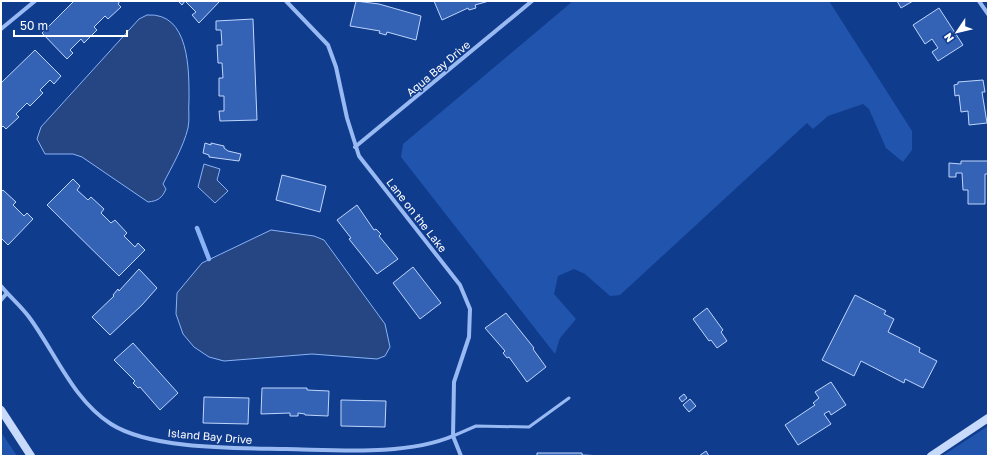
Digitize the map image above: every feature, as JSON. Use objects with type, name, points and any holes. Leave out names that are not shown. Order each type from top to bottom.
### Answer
[{"type":"main road","points":[[1,410],[31,456]]},
{"type":"main road","points":[[931,456],[988,418]]},
{"type":"street","points":[[1,29],[35,1]]},
{"type":"street","name":"Lane on the Lake","points":[[286,1],[328,45],[336,67],[355,147],[363,161],[460,286],[470,309],[469,337],[454,382],[453,436],[461,456]]},
{"type":"street","name":"Aqua Bay Drive","points":[[355,147],[532,1]]},
{"type":"street","points":[[979,1],[988,14]]},
{"type":"street","name":"Island Bay Drive","points":[[1,286],[29,317],[83,399],[112,425],[129,433],[194,446],[358,450],[406,448],[453,436]]},
{"type":"street","points":[[1,300],[8,293]]},
{"type":"lane","points":[[453,436],[476,426],[529,427],[569,398]]},
{"type":"shaded area","points":[[573,1],[829,1],[912,131],[912,150],[903,162],[886,148],[869,109],[863,104],[828,116],[813,129],[807,123],[620,295],[610,296],[585,274],[574,269],[558,276],[554,294],[576,319],[560,338],[555,354],[401,157],[403,144]]},
{"type":"shaded area","points":[[147,15],[161,17],[172,23],[179,33],[187,60],[189,88],[189,121],[186,135],[177,157],[163,184],[166,189],[161,197],[154,201],[148,202],[82,157],[73,154],[45,154],[37,139],[41,127],[139,19]]},
{"type":"shaded area","points":[[204,164],[220,169],[217,180],[228,191],[215,203],[198,187]]},
{"type":"shaded area","points":[[271,230],[314,236],[324,240],[385,324],[390,347],[385,356],[377,359],[312,354],[224,361],[209,357],[194,347],[183,334],[176,314],[177,293],[202,263]]},
{"type":"shaded area","points":[[988,426],[988,456],[942,456]]},
{"type":"shaded area","points":[[1,432],[17,456],[1,456]]},
{"type":"building","points":[[74,1],[120,1],[118,4],[121,7],[108,19],[105,16],[94,27],[97,30],[84,43],[81,39],[70,50],[73,53],[67,59],[42,33]]},
{"type":"building","points":[[178,1],[185,1],[182,5]]},
{"type":"building","points":[[185,1],[220,1],[199,23],[192,15],[196,12]]},
{"type":"building","points":[[356,1],[379,4],[421,16],[416,40],[387,32],[386,35],[379,33],[380,31],[350,26]]},
{"type":"building","points":[[434,1],[489,1],[475,5],[476,8],[469,10],[468,8],[442,20]]},
{"type":"building","points":[[897,1],[913,1],[901,8]]},
{"type":"building","points":[[939,8],[963,45],[938,61],[932,52],[938,48],[932,39],[925,44],[913,25]]},
{"type":"building","points":[[253,19],[257,120],[220,121],[219,111],[224,111],[224,96],[219,96],[219,78],[223,78],[222,63],[218,63],[217,45],[222,45],[221,30],[216,30],[216,21]]},
{"type":"building","points":[[35,50],[61,76],[54,84],[50,80],[40,90],[43,93],[30,106],[27,103],[16,114],[19,117],[6,129],[3,126],[1,128],[1,83]]},
{"type":"building","points":[[983,80],[985,92],[982,92],[987,123],[969,125],[968,111],[961,112],[959,95],[955,96],[954,85],[958,84],[958,82]]},
{"type":"building","points":[[205,143],[224,146],[224,148],[228,151],[241,154],[239,161],[209,157],[209,155],[203,153]]},
{"type":"building","points":[[961,161],[988,161],[988,174],[985,174],[985,204],[968,204],[968,190],[963,190],[962,173],[956,173],[956,177],[949,177],[949,163],[961,164]]},
{"type":"building","points":[[282,175],[326,186],[320,212],[276,200]]},
{"type":"building","points":[[73,179],[80,186],[77,190],[88,200],[91,197],[104,209],[101,213],[111,223],[115,220],[127,233],[124,236],[135,247],[138,243],[145,250],[119,276],[47,205]]},
{"type":"building","points":[[3,190],[16,202],[13,205],[24,216],[27,213],[33,219],[8,245],[1,238],[1,192]]},
{"type":"building","points":[[357,205],[374,230],[376,229],[381,234],[379,236],[398,259],[377,274],[349,239],[351,238],[337,220]]},
{"type":"building","points":[[413,267],[441,303],[420,319],[393,283]]},
{"type":"building","points":[[139,269],[157,288],[142,305],[110,335],[92,317]]},
{"type":"building","points":[[855,295],[886,311],[884,314],[894,319],[888,332],[920,348],[919,352],[937,361],[923,388],[905,379],[904,383],[861,361],[854,376],[822,360]]},
{"type":"building","points":[[707,308],[723,330],[721,332],[727,341],[717,348],[711,340],[709,341],[693,319]]},
{"type":"building","points":[[506,313],[534,348],[533,349],[546,367],[527,382],[509,357],[507,358],[503,353],[505,351],[485,328]]},
{"type":"building","points":[[133,343],[178,393],[160,410],[140,387],[138,388],[133,383],[135,381],[114,360]]},
{"type":"building","points":[[831,382],[846,405],[831,415],[829,411],[824,414],[831,424],[798,445],[785,425],[815,405],[813,403],[819,398],[815,392]]},
{"type":"building","points":[[262,388],[307,388],[307,390],[329,391],[328,416],[305,415],[298,413],[298,416],[290,416],[290,413],[261,414]]},
{"type":"building","points":[[684,394],[687,398],[682,402],[679,398]]},
{"type":"building","points":[[204,397],[249,398],[248,424],[203,423]]},
{"type":"building","points":[[690,399],[696,406],[689,412],[683,405]]},
{"type":"building","points":[[341,400],[386,401],[385,427],[341,426]]},
{"type":"building","points":[[706,451],[709,456],[699,456]]},
{"type":"building","points":[[537,453],[582,453],[582,455],[604,456],[537,456]]},
{"type":"waterway","points":[[197,228],[209,259]]}]
